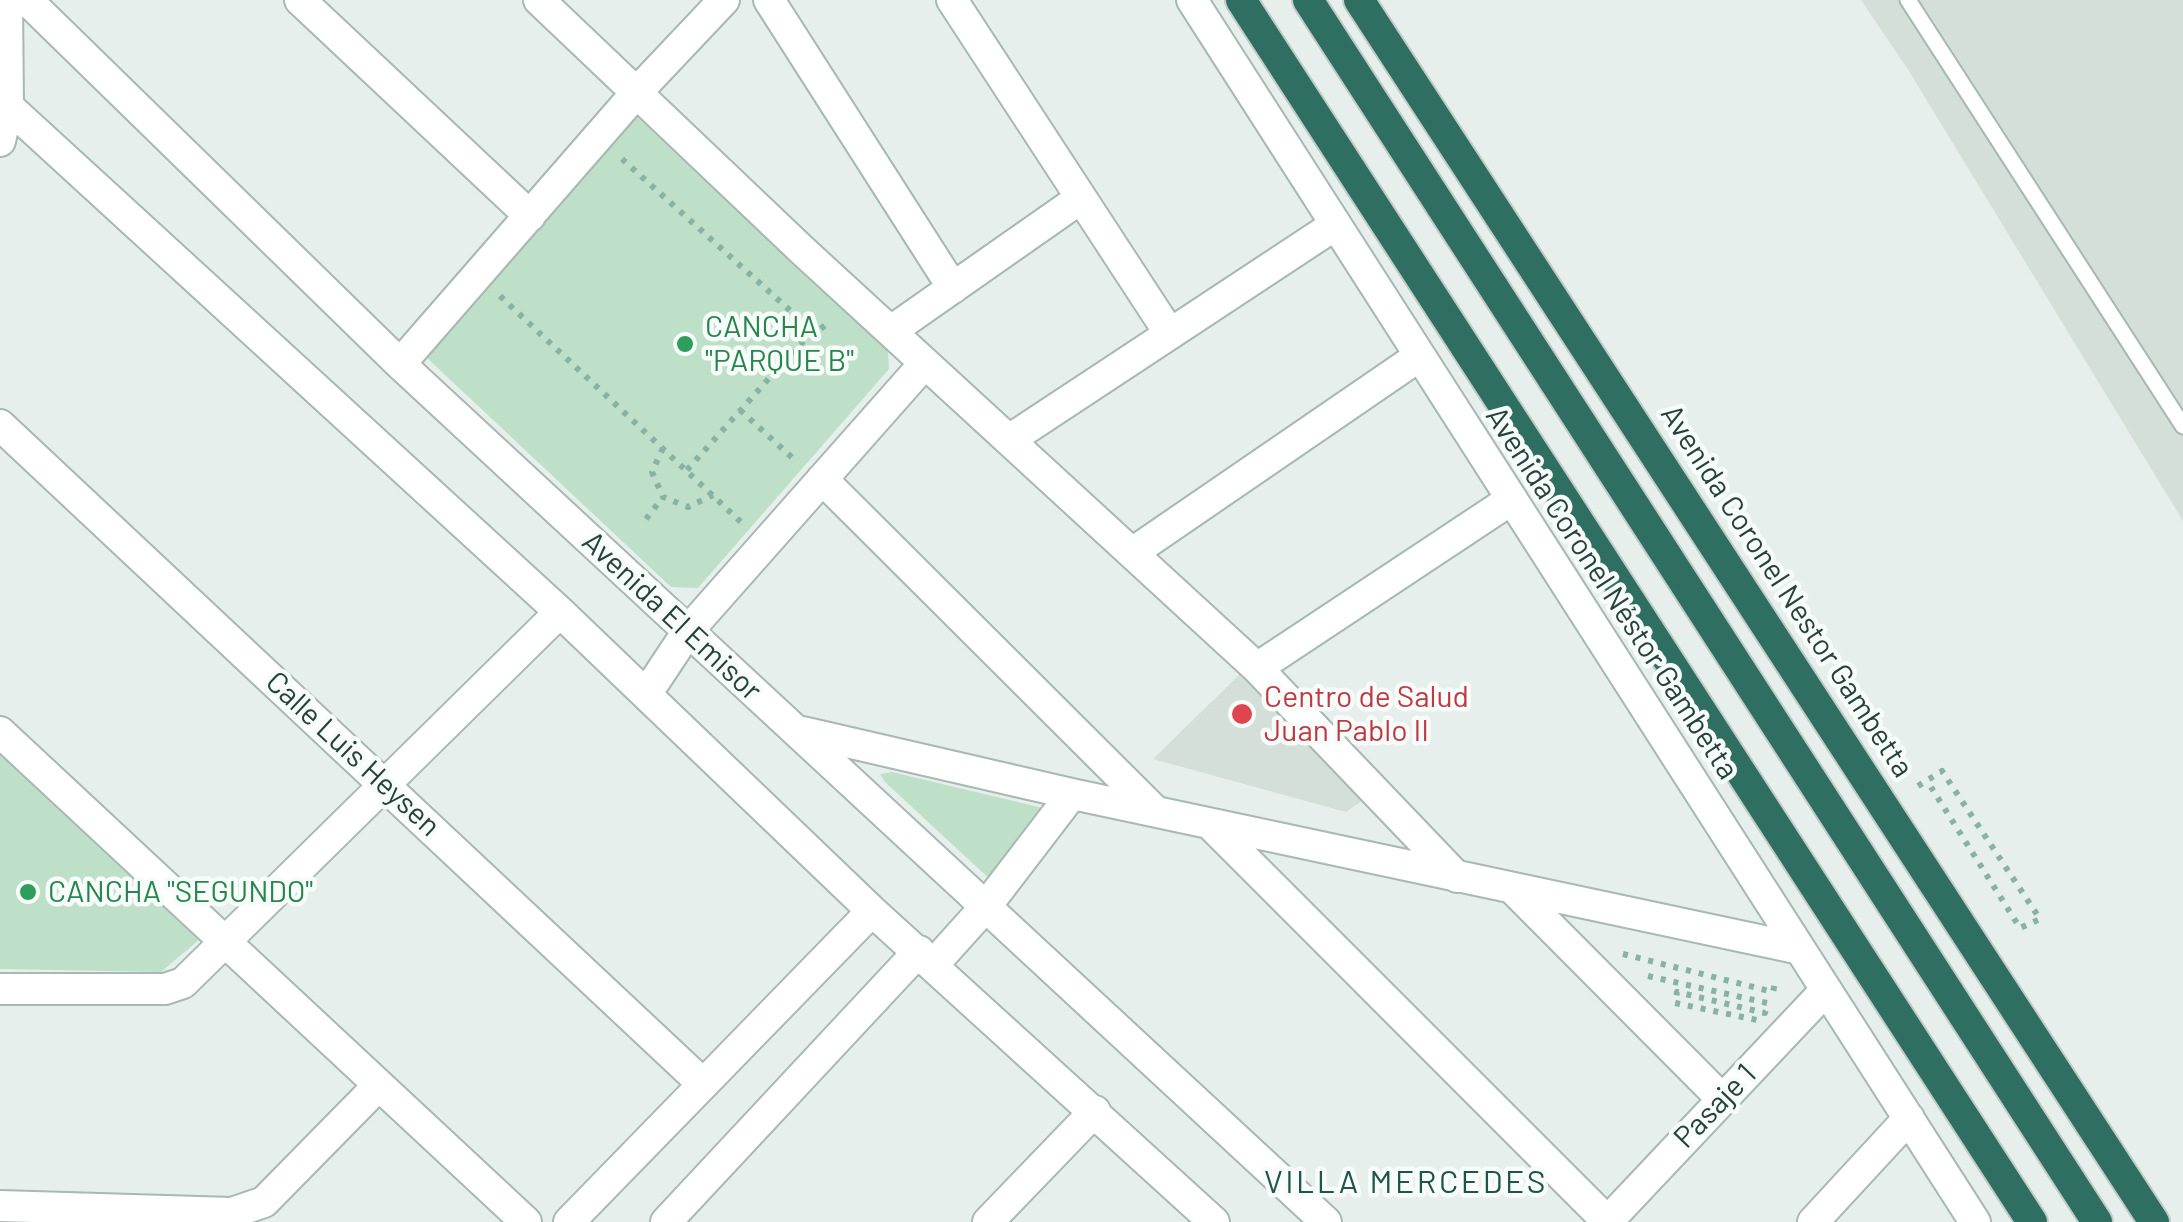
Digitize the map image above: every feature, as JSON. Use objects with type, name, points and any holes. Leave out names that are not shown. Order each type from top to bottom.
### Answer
[{"type":"highway","points":[[1240,0],[1844,926],[2032,1222]]},
{"type":"highway","points":[[1308,0],[2097,1222]]},
{"type":"highway","name":"Avenida Coronel Nestor Gambetta","points":[[1359,0],[2154,1222]]},
{"type":"street","points":[[0,141],[7,0]]},
{"type":"street","name":"Avenida El Emisor","points":[[27,0],[400,364],[1326,1222]]},
{"type":"street","points":[[300,0],[530,216]]},
{"type":"street","points":[[539,0],[1256,668],[1457,877]]},
{"type":"street","points":[[400,364],[637,92],[724,0]]},
{"type":"street","points":[[769,0],[953,288]]},
{"type":"street","points":[[952,0],[1170,334]]},
{"type":"street","name":"Avenida Coronel Néstor Gambetta","points":[[1192,0],[1974,1222]]},
{"type":"street","points":[[4,102],[560,612],[872,912],[1214,1222]]},
{"type":"street","points":[[891,332],[1082,198]]},
{"type":"street","points":[[1009,440],[1336,225]]},
{"type":"street","points":[[1132,553],[1418,357]]},
{"type":"street","points":[[646,693],[809,471],[925,363]]},
{"type":"street","name":"Calle Luis Heysen","points":[[0,425],[703,1084]]},
{"type":"street","points":[[809,471],[1152,808]]},
{"type":"street","points":[[1256,668],[1512,498]]},
{"type":"street","points":[[0,989],[165,989],[183,984],[560,612]]},
{"type":"street","points":[[798,731],[1072,794],[1796,948]]},
{"type":"street","points":[[0,732],[526,1222]]},
{"type":"street","points":[[666,1222],[926,958],[987,905],[1072,794]]},
{"type":"street","points":[[1210,824],[1607,1222]]},
{"type":"street","points":[[1512,888],[1721,1098]]},
{"type":"street","points":[[570,1222],[872,912]]},
{"type":"street","name":"Pasaje 1","points":[[1607,1222],[1825,990]]},
{"type":"street","points":[[0,1206],[232,1213],[264,1202],[378,1086]]},
{"type":"street","points":[[988,1222],[1095,1111]]},
{"type":"street","points":[[1814,1222],[1909,1118]]},
{"type":"lane","points":[[1908,0],[2183,426]]},
{"type":"path","points":[[612,150],[814,332]]},
{"type":"path","points":[[488,285],[742,522]]},
{"type":"path","points":[[687,470],[814,332],[840,315]]},
{"type":"path","points":[[740,410],[809,471]]},
{"type":"path","points":[[663,448],[652,472],[663,497],[688,506],[713,494]]},
{"type":"path","points":[[646,519],[663,497]]},
{"type":"path","points":[[1918,786],[1942,771],[2040,919],[2020,928],[1931,786]]},
{"type":"path","points":[[1608,950],[1773,992],[1775,983]]},
{"type":"path","points":[[1640,974],[1767,1002],[1765,1013],[1677,992],[1675,1003],[1760,1020],[1746,1034]]},
{"type":"shaded area","points":[[1861,0],[2183,0],[2183,521],[1907,68]]},
{"type":"shaded area","name":"Centro de Salud Juan Pablo II","points":[[1244,670],[1366,798],[1346,812],[1153,759]]},
{"type":"green space","points":[[633,113],[888,351],[889,369],[698,588],[671,587],[426,357]]},
{"type":"green space","points":[[0,741],[207,933],[161,972],[0,969]]},
{"type":"green space","points":[[892,772],[1043,808],[994,883],[880,774]]},
{"type":"place","name":"CANCHA \"PARQUE B\"","points":[[685,344]]},
{"type":"place","name":"Centro de Salud Juan Pablo II","points":[[1242,714]]},
{"type":"place","name":"CANCHA \"SEGUNDO\"","points":[[28,892]]},
{"type":"district","name":"VILLA MERCEDES","points":[[1406,1182]]}]
